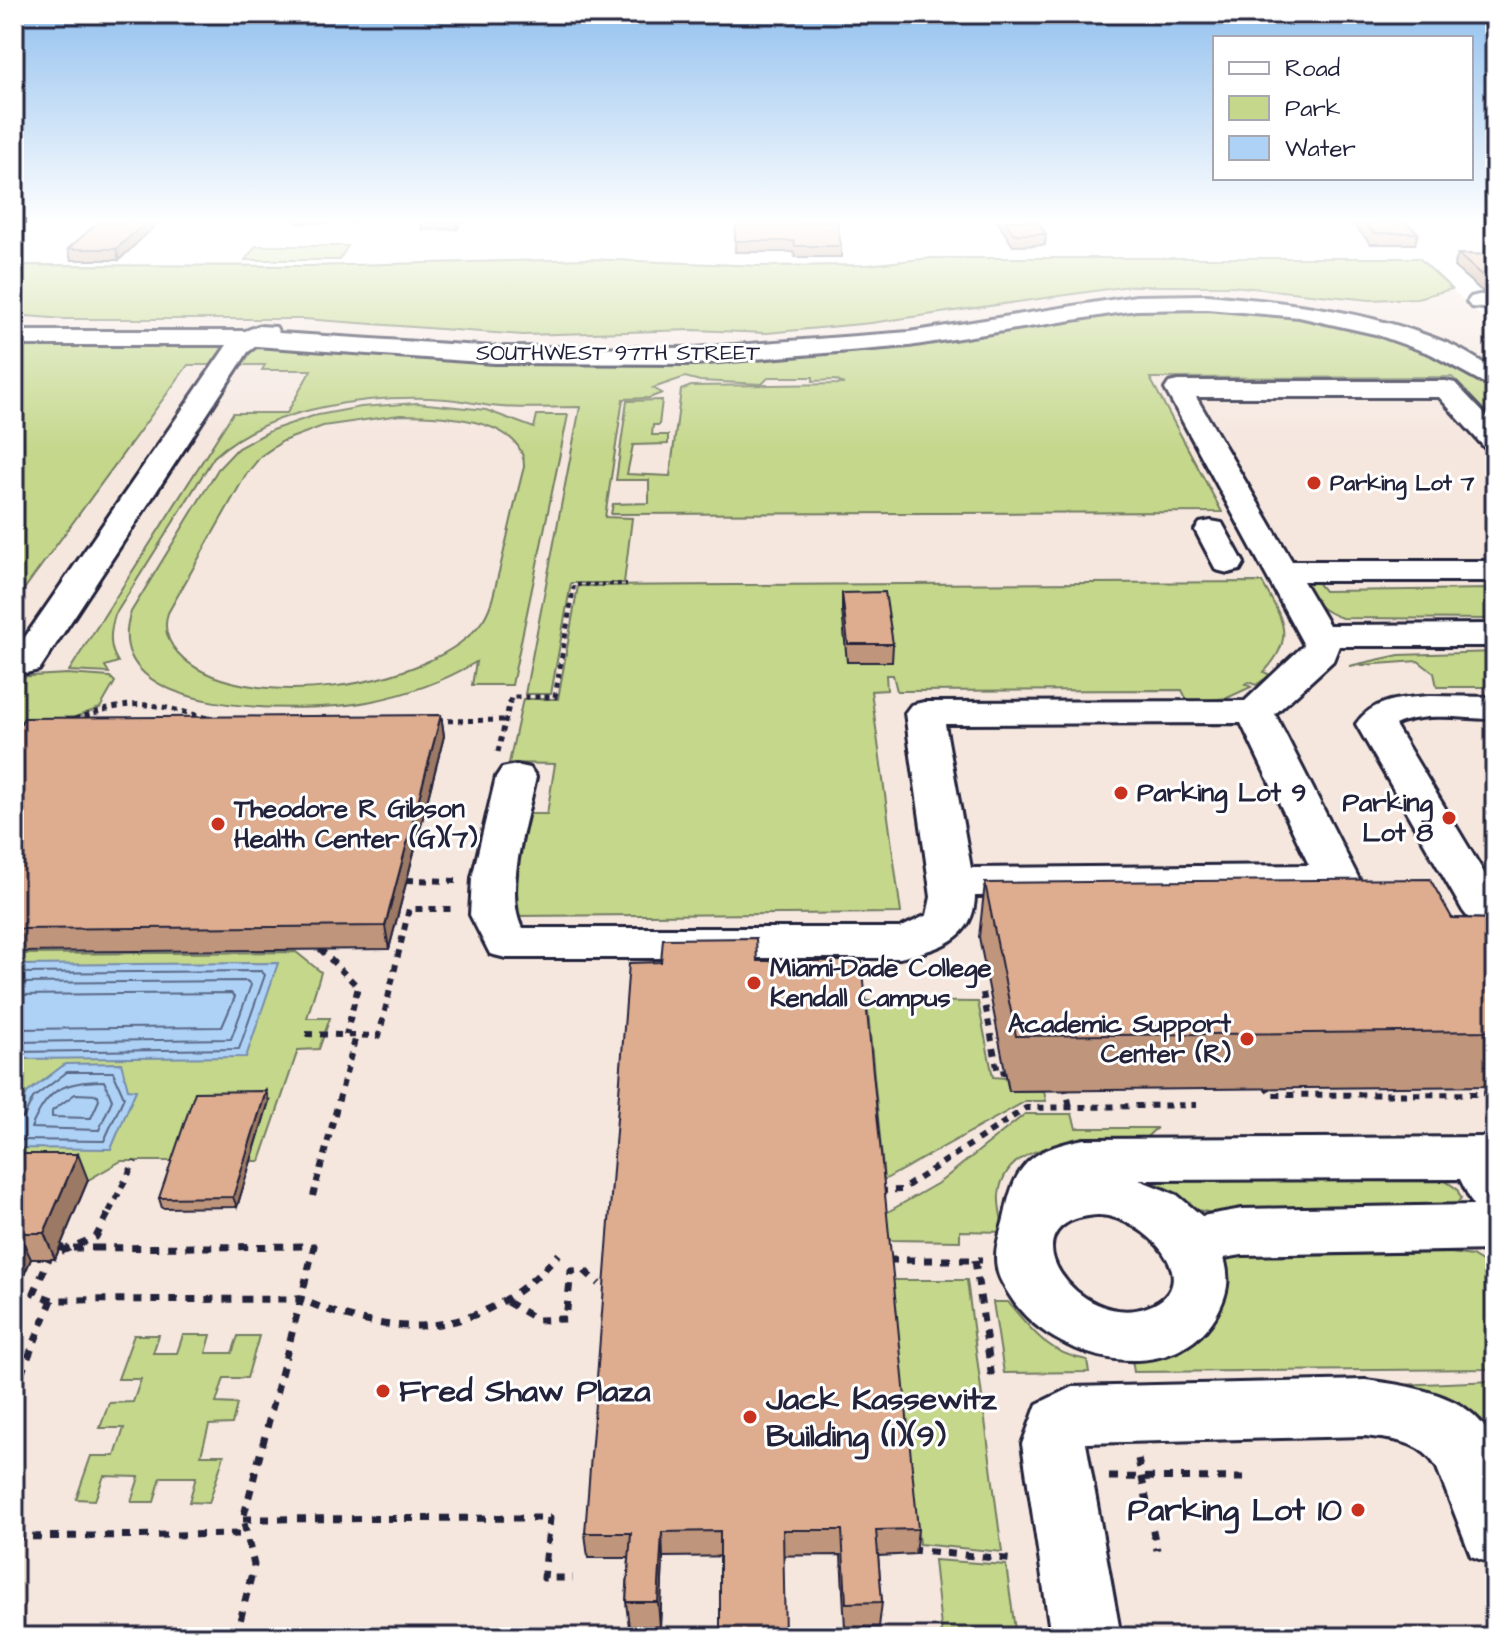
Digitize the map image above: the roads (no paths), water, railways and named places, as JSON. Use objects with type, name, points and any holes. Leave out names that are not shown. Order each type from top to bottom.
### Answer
[{"type":"street","name":"SOUTHWEST 97TH STREET","points":[[14,325],[258,325],[510,342],[614,344],[753,340],[911,325],[1076,298]]},
{"type":"street","name":"SOUTHWEST 97TH STREET","points":[[1296,298],[1368,317]]},
{"type":"street","name":"SOUTHWEST 97TH STREET","points":[[14,338],[249,338],[448,353],[556,357],[708,356],[935,335],[1154,302],[1261,305],[1368,317]]},
{"type":"street","points":[[1368,317],[1458,339],[1495,356]]},
{"type":"street","points":[[1368,317],[1440,349],[1495,381]]},
{"type":"street","points":[[841,346],[857,339],[907,333],[911,325]]},
{"type":"street","points":[[26,662],[233,355],[249,338],[270,331],[377,334]]},
{"type":"street","points":[[516,777],[494,896],[506,943],[900,943],[926,937],[944,927],[953,915],[952,882],[924,713],[1255,712],[1320,653],[1322,645],[1318,636],[1178,389],[1446,389],[1495,442]]},
{"type":"street","points":[[1211,530],[1228,563]]},
{"type":"street","points":[[1280,571],[1495,571]]},
{"type":"street","points":[[1318,636],[1495,635]]},
{"type":"street","points":[[1495,708],[1406,709],[1382,714],[1375,724],[1479,901],[1495,922]]},
{"type":"street","points":[[952,882],[1337,879],[1255,712]]},
{"type":"street","points":[[1010,1242],[1040,1181],[1055,1167],[1084,1160],[1489,1171]]},
{"type":"street","points":[[1108,1194],[1140,1202],[1168,1218],[1189,1241],[1199,1264],[1200,1286],[1192,1306],[1176,1323],[1152,1333],[1125,1336],[1095,1332],[1068,1319],[1045,1302],[1030,1280],[1023,1246],[1010,1242],[1062,1200],[1076,1195],[1108,1194]]},
{"type":"street","points":[[1189,1241],[1242,1232],[1495,1227]]},
{"type":"street","points":[[1086,1637],[1054,1444],[1059,1424],[1072,1415],[1365,1408],[1414,1414],[1431,1421],[1454,1438],[1464,1454],[1495,1533]]},
{"type":"water","points":[[278,963],[246,1057],[14,1059],[14,965]]},
{"type":"water","points":[[121,1063],[128,1089],[136,1090],[111,1149],[14,1148],[14,1120],[27,1093],[65,1064]]},
{"type":"place","name":"Parking Lot 7","points":[[1314,483]]},
{"type":"place","name":"Parking Lot 9","points":[[1121,793]]},
{"type":"place","name":"Parking Lot 8","points":[[1449,818]]},
{"type":"place","name":"Theodore R Gibson Health Center (G)(7)","points":[[218,824]]},
{"type":"place","name":"Miami-Dade College Kendall Campus","points":[[754,983]]},
{"type":"place","name":"Academic Support Center (R)","points":[[1247,1039]]},
{"type":"place","name":"Fred Shaw Plaza","points":[[383,1391]]},
{"type":"place","name":"Jack Kassewitz Building (I)(9)","points":[[750,1417]]},
{"type":"place","name":"Parking Lot 10","points":[[1358,1510]]}]
